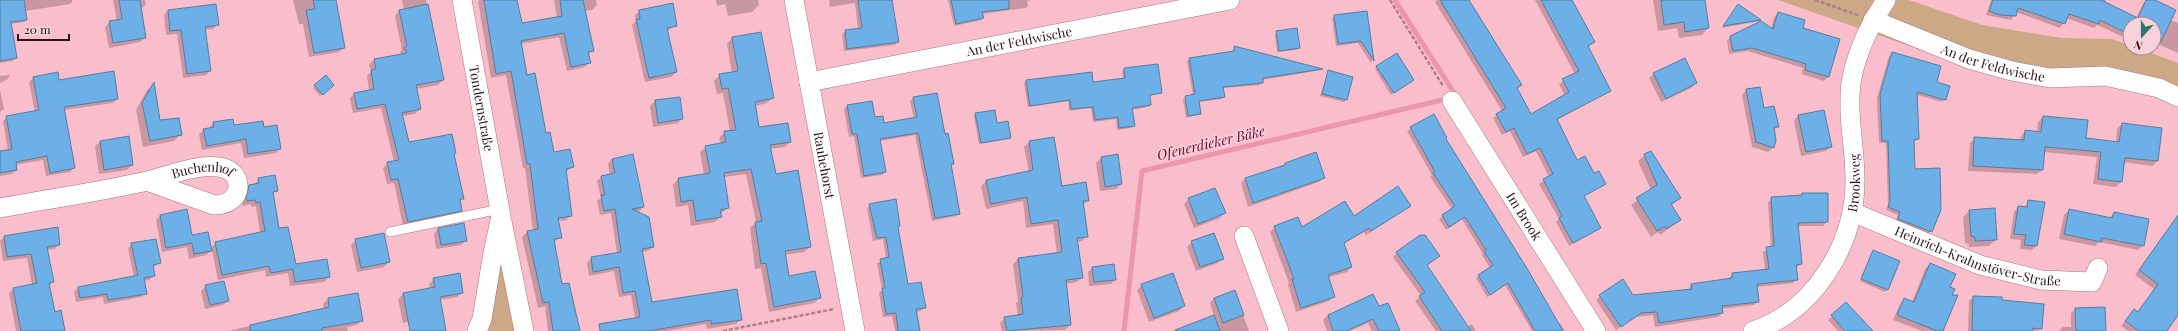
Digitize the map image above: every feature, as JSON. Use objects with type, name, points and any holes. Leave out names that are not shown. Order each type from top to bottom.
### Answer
[{"type":"street","name":"Tondernstraße","points":[[462,0],[524,331]]},
{"type":"street","name":"Rauhehorst","points":[[794,0],[855,331]]},
{"type":"street","name":"An der Feldwische","points":[[809,82],[1230,0]]},
{"type":"street","name":"Brookweg","points":[[1753,331],[1770,324],[1791,310],[1823,278],[1842,245],[1852,212],[1855,180],[1850,126],[1851,89],[1858,55],[1873,20],[1886,0]]},
{"type":"street","name":"An der Feldwische","points":[[1873,20],[1969,59],[2012,71],[2050,78],[2105,76],[2159,88],[2178,97]]},
{"type":"street","name":"Im Brook","points":[[1452,101],[1596,331]]},
{"type":"street","points":[[0,208],[147,181]]},
{"type":"street","name":"Heinrich-Krahnstöver-Straße","points":[[1852,212],[1980,265],[2041,280],[2092,282],[2098,268]]},
{"type":"street","name":"Tondernstraße","points":[[477,331],[482,319],[501,213]]},
{"type":"street","points":[[1244,236],[1279,331]]},
{"type":"lane","points":[[390,232],[501,213]]},
{"type":"path","points":[[1390,0],[1452,101]]},
{"type":"path","points":[[1815,0],[1873,20]]},
{"type":"path","points":[[723,331],[850,306]]},
{"type":"shaded area","points":[[1778,0],[1909,0],[1982,25],[2062,38],[2112,39],[2122,43],[2122,56],[2159,56],[2178,63],[2178,102],[2105,83],[1978,70]]},
{"type":"shaded area","points":[[501,216],[524,331],[477,331]]},
{"type":"building","points":[[0,0],[24,0],[27,20],[11,22],[17,58],[0,61]]},
{"type":"building","points":[[119,0],[140,0],[146,38],[113,43],[109,21],[122,19]]},
{"type":"building","points":[[313,0],[336,0],[345,48],[314,53],[306,10],[315,9]]},
{"type":"building","points":[[484,0],[517,0],[522,23],[562,16],[560,0],[583,0],[594,51],[588,52],[591,63],[571,67],[564,33],[521,41],[527,75],[535,73],[546,133],[550,132],[554,152],[570,149],[574,167],[566,169],[572,216],[558,218],[562,238],[554,239],[562,284],[569,283],[580,331],[553,331],[549,302],[543,303],[527,231],[538,229],[530,164],[527,164],[511,71],[496,74]]},
{"type":"building","points":[[858,0],[892,0],[899,42],[847,49],[845,30],[862,28]]},
{"type":"building","points":[[951,0],[1009,0],[1009,9],[982,12],[984,18],[956,24]]},
{"type":"building","points":[[1440,0],[1469,0],[1522,85],[1517,88],[1531,114],[1569,92],[1562,79],[1579,71],[1541,0],[1572,0],[1595,42],[1588,46],[1611,91],[1557,119],[1577,160],[1585,156],[1594,173],[1599,171],[1606,184],[1584,196],[1601,228],[1573,243],[1559,218],[1562,216],[1543,179],[1553,174],[1540,148],[1527,154],[1514,128],[1506,132],[1496,114],[1506,108]]},
{"type":"building","points":[[1661,0],[1705,0],[1709,28],[1685,32],[1684,22],[1664,25]]},
{"type":"building","points":[[1993,0],[2101,0],[2134,16],[2122,16],[2122,31],[2100,20],[2099,24],[2069,14],[2065,24],[2018,8],[2016,16],[2000,15],[1989,11]]},
{"type":"building","points":[[2146,0],[2155,0],[2176,10],[2162,40],[2162,16],[2139,16]]},
{"type":"building","points":[[673,3],[677,26],[667,28],[677,72],[649,78],[636,19],[640,19],[639,10]]},
{"type":"building","points":[[216,4],[219,25],[205,27],[211,71],[187,74],[181,30],[170,31],[168,10]]},
{"type":"building","points":[[428,4],[444,80],[416,85],[421,109],[402,113],[409,142],[452,134],[456,153],[454,154],[464,199],[460,199],[462,211],[408,222],[398,179],[391,180],[387,162],[399,160],[385,104],[357,109],[354,93],[374,89],[371,70],[376,69],[374,59],[407,53],[404,47],[407,46],[399,10]]},
{"type":"building","points":[[1738,4],[1761,20],[1723,26]]},
{"type":"building","points":[[1367,11],[1374,61],[1361,41],[1338,44],[1334,15]]},
{"type":"building","points":[[1778,12],[1805,20],[1803,28],[1840,39],[1829,77],[1805,70],[1806,64],[1752,48],[1733,51],[1730,36],[1761,21],[1773,29]]},
{"type":"building","points":[[1297,28],[1300,48],[1279,51],[1276,31]]},
{"type":"building","points":[[761,32],[774,98],[755,102],[759,127],[788,123],[791,142],[770,145],[776,174],[798,170],[811,247],[785,251],[789,276],[815,271],[821,298],[774,307],[766,263],[761,264],[755,222],[762,221],[751,169],[724,173],[729,208],[720,210],[722,217],[696,221],[693,200],[681,202],[678,178],[710,173],[705,146],[726,142],[724,131],[736,130],[728,88],[722,89],[719,74],[738,71],[732,37]]},
{"type":"building","points":[[1234,46],[1323,69],[1263,78],[1263,83],[1223,87],[1225,97],[1199,101],[1201,114],[1188,116],[1185,96],[1195,94],[1189,58],[1234,51]]},
{"type":"building","points":[[1892,52],[1941,66],[1937,82],[1950,86],[1946,100],[1917,92],[1919,139],[1914,140],[1915,169],[1940,168],[1941,210],[1932,232],[1898,219],[1900,212],[1888,207],[1890,201],[1888,141],[1882,141],[1880,94]]},
{"type":"building","points":[[1397,53],[1414,80],[1394,93],[1376,66]]},
{"type":"building","points":[[1685,58],[1697,83],[1666,99],[1653,73]]},
{"type":"building","points":[[1158,64],[1162,93],[1150,95],[1151,105],[1132,108],[1135,126],[1119,128],[1118,117],[1095,120],[1093,107],[1071,109],[1070,100],[1030,106],[1026,80],[1092,72],[1093,82],[1125,78],[1124,68]]},
{"type":"building","points":[[1328,70],[1353,77],[1347,100],[1322,94]]},
{"type":"building","points":[[114,71],[118,99],[64,107],[75,168],[50,173],[47,156],[16,162],[17,170],[0,173],[0,151],[12,149],[6,116],[39,110],[33,77],[58,72],[59,80]]},
{"type":"building","points":[[326,75],[334,85],[323,95],[314,85]]},
{"type":"building","points":[[154,82],[160,120],[179,118],[182,135],[150,141],[142,103]]},
{"type":"building","points":[[1760,87],[1764,108],[1774,106],[1779,127],[1774,127],[1776,140],[1774,148],[1756,142],[1746,89]]},
{"type":"building","points":[[937,93],[945,134],[948,133],[954,164],[951,164],[960,214],[935,218],[918,133],[880,139],[886,172],[864,176],[857,134],[852,134],[847,105],[872,101],[875,117],[883,116],[884,123],[917,117],[913,97]]},
{"type":"building","points":[[680,97],[683,119],[658,123],[655,100]]},
{"type":"building","points":[[995,110],[997,123],[1008,121],[1011,138],[981,143],[975,113]]},
{"type":"building","points":[[1824,110],[1832,147],[1806,152],[1798,115]]},
{"type":"building","points":[[1434,114],[1447,138],[1446,139],[1528,270],[1563,331],[1535,331],[1508,283],[1490,295],[1478,275],[1493,265],[1484,252],[1486,250],[1465,217],[1449,227],[1442,215],[1455,206],[1433,173],[1435,172],[1410,127]]},
{"type":"building","points":[[2043,116],[2088,120],[2086,138],[2119,142],[2122,123],[2162,128],[2158,161],[2125,158],[2122,182],[2098,179],[2101,152],[2045,147],[2043,170],[1973,166],[1974,137],[2024,140],[2025,130],[2041,132]]},
{"type":"building","points":[[233,119],[234,125],[263,121],[264,127],[277,125],[281,149],[248,154],[246,139],[207,146],[203,129],[214,127],[213,122]]},
{"type":"building","points":[[129,136],[133,165],[104,170],[100,141]]},
{"type":"building","points":[[1054,137],[1062,186],[1086,182],[1089,201],[1083,201],[1088,237],[1077,238],[1083,278],[1066,280],[1071,325],[1007,331],[1004,317],[1023,314],[1021,298],[1023,297],[1018,258],[1062,252],[1058,220],[1031,224],[1027,197],[991,204],[986,180],[1033,170],[1029,141]]},
{"type":"building","points":[[1651,151],[1681,198],[1671,204],[1681,220],[1666,229],[1665,226],[1657,231],[1636,198],[1657,185],[1644,154]]},
{"type":"building","points":[[1316,152],[1325,178],[1253,203],[1245,178],[1285,165],[1285,163]]},
{"type":"building","points":[[633,154],[644,207],[632,209],[649,217],[654,247],[642,249],[652,302],[737,289],[742,320],[711,324],[711,320],[649,331],[600,331],[599,324],[640,317],[635,291],[623,293],[619,267],[593,272],[591,257],[621,252],[615,209],[604,211],[601,195],[605,195],[601,176],[615,173],[612,159]]},
{"type":"building","points":[[1118,154],[1122,184],[1105,187],[1101,157]]},
{"type":"building","points":[[275,175],[278,191],[273,192],[279,228],[288,227],[296,264],[327,259],[330,277],[295,282],[293,269],[271,273],[269,266],[222,275],[215,242],[265,231],[260,202],[256,203],[255,200],[247,201],[246,198],[249,185],[259,183],[258,178]]},
{"type":"building","points":[[1398,186],[1411,206],[1371,231],[1369,228],[1344,243],[1352,267],[1328,275],[1335,297],[1301,308],[1292,279],[1294,279],[1274,226],[1298,217],[1302,227],[1345,201],[1354,216]]},
{"type":"building","points":[[1215,188],[1226,213],[1198,224],[1188,198]]},
{"type":"building","points":[[1802,193],[1828,193],[1828,222],[1798,223],[1802,264],[1796,265],[1798,280],[1757,284],[1759,302],[1722,306],[1723,313],[1659,323],[1657,312],[1641,313],[1621,327],[1599,295],[1623,279],[1633,295],[1692,289],[1691,284],[1732,278],[1732,273],[1769,269],[1766,247],[1774,246],[1771,197],[1802,195]]},
{"type":"building","points":[[896,199],[900,226],[898,227],[908,284],[921,282],[926,308],[916,309],[920,331],[898,331],[896,313],[886,314],[882,288],[885,288],[880,259],[889,257],[886,237],[877,238],[869,204]]},
{"type":"building","points":[[2028,200],[2045,202],[2037,246],[2024,245],[2026,235],[2014,234],[2018,206],[2027,207]]},
{"type":"building","points":[[1995,208],[1997,240],[1975,241],[1975,237],[1971,236],[1969,210]]},
{"type":"building","points":[[187,209],[192,235],[208,232],[212,251],[194,254],[192,243],[166,248],[160,215]]},
{"type":"building","points":[[2069,209],[2112,218],[2114,212],[2149,219],[2144,246],[2102,238],[2101,242],[2064,234]]},
{"type":"building","points":[[2178,215],[2178,315],[2167,331],[2139,331],[2125,321],[2134,309],[2138,312],[2158,284],[2139,270]]},
{"type":"building","points":[[464,223],[467,241],[441,245],[438,228]]},
{"type":"building","points":[[58,227],[60,245],[47,247],[54,282],[49,283],[55,312],[61,310],[65,331],[21,331],[13,288],[37,283],[31,254],[7,257],[4,236]]},
{"type":"building","points":[[384,233],[390,262],[361,268],[355,239]]},
{"type":"building","points":[[1214,233],[1224,259],[1200,267],[1191,241]]},
{"type":"building","points":[[1420,235],[1425,235],[1440,256],[1427,265],[1471,331],[1442,331],[1419,296],[1425,292],[1396,252]]},
{"type":"building","points":[[156,239],[161,263],[153,265],[155,276],[144,278],[147,294],[108,300],[107,294],[80,298],[78,287],[138,275],[131,243]]},
{"type":"building","points":[[1873,250],[1900,261],[1888,290],[1861,279]]},
{"type":"building","points":[[1930,263],[1956,274],[1950,287],[1955,289],[1952,295],[1958,295],[1943,331],[1937,331],[1897,315],[1904,298],[1914,302]]},
{"type":"building","points":[[1114,264],[1116,280],[1094,282],[1092,267]]},
{"type":"building","points":[[460,273],[463,293],[440,297],[446,331],[410,331],[403,293],[435,287],[433,278]]},
{"type":"building","points":[[1173,273],[1185,306],[1154,318],[1141,284]]},
{"type":"building","points":[[224,281],[229,301],[210,305],[205,285]]},
{"type":"building","points":[[1235,290],[1244,315],[1223,323],[1214,298]]},
{"type":"building","points":[[358,293],[363,321],[322,328],[322,331],[250,331],[250,325],[329,307],[328,298]]},
{"type":"building","points":[[1373,294],[1379,306],[1388,303],[1400,331],[1379,331],[1373,319],[1346,331],[1333,331],[1328,315]]},
{"type":"building","points":[[1973,296],[2002,297],[2002,300],[2044,304],[2042,329],[2033,328],[2033,331],[1972,331]]},
{"type":"building","points":[[1846,302],[1873,331],[1845,331],[1831,315]]},
{"type":"building","points":[[2105,307],[2106,331],[2076,331],[2075,308]]},
{"type":"building","points":[[1214,315],[1220,331],[1175,331],[1175,330]]},
{"type":"waterway","name":"Ofenerdieker Bäke","points":[[1395,0],[1456,96]]},
{"type":"waterway","name":"Ofenerdieker Bäke","points":[[1124,331],[1142,171],[1442,100]]}]
